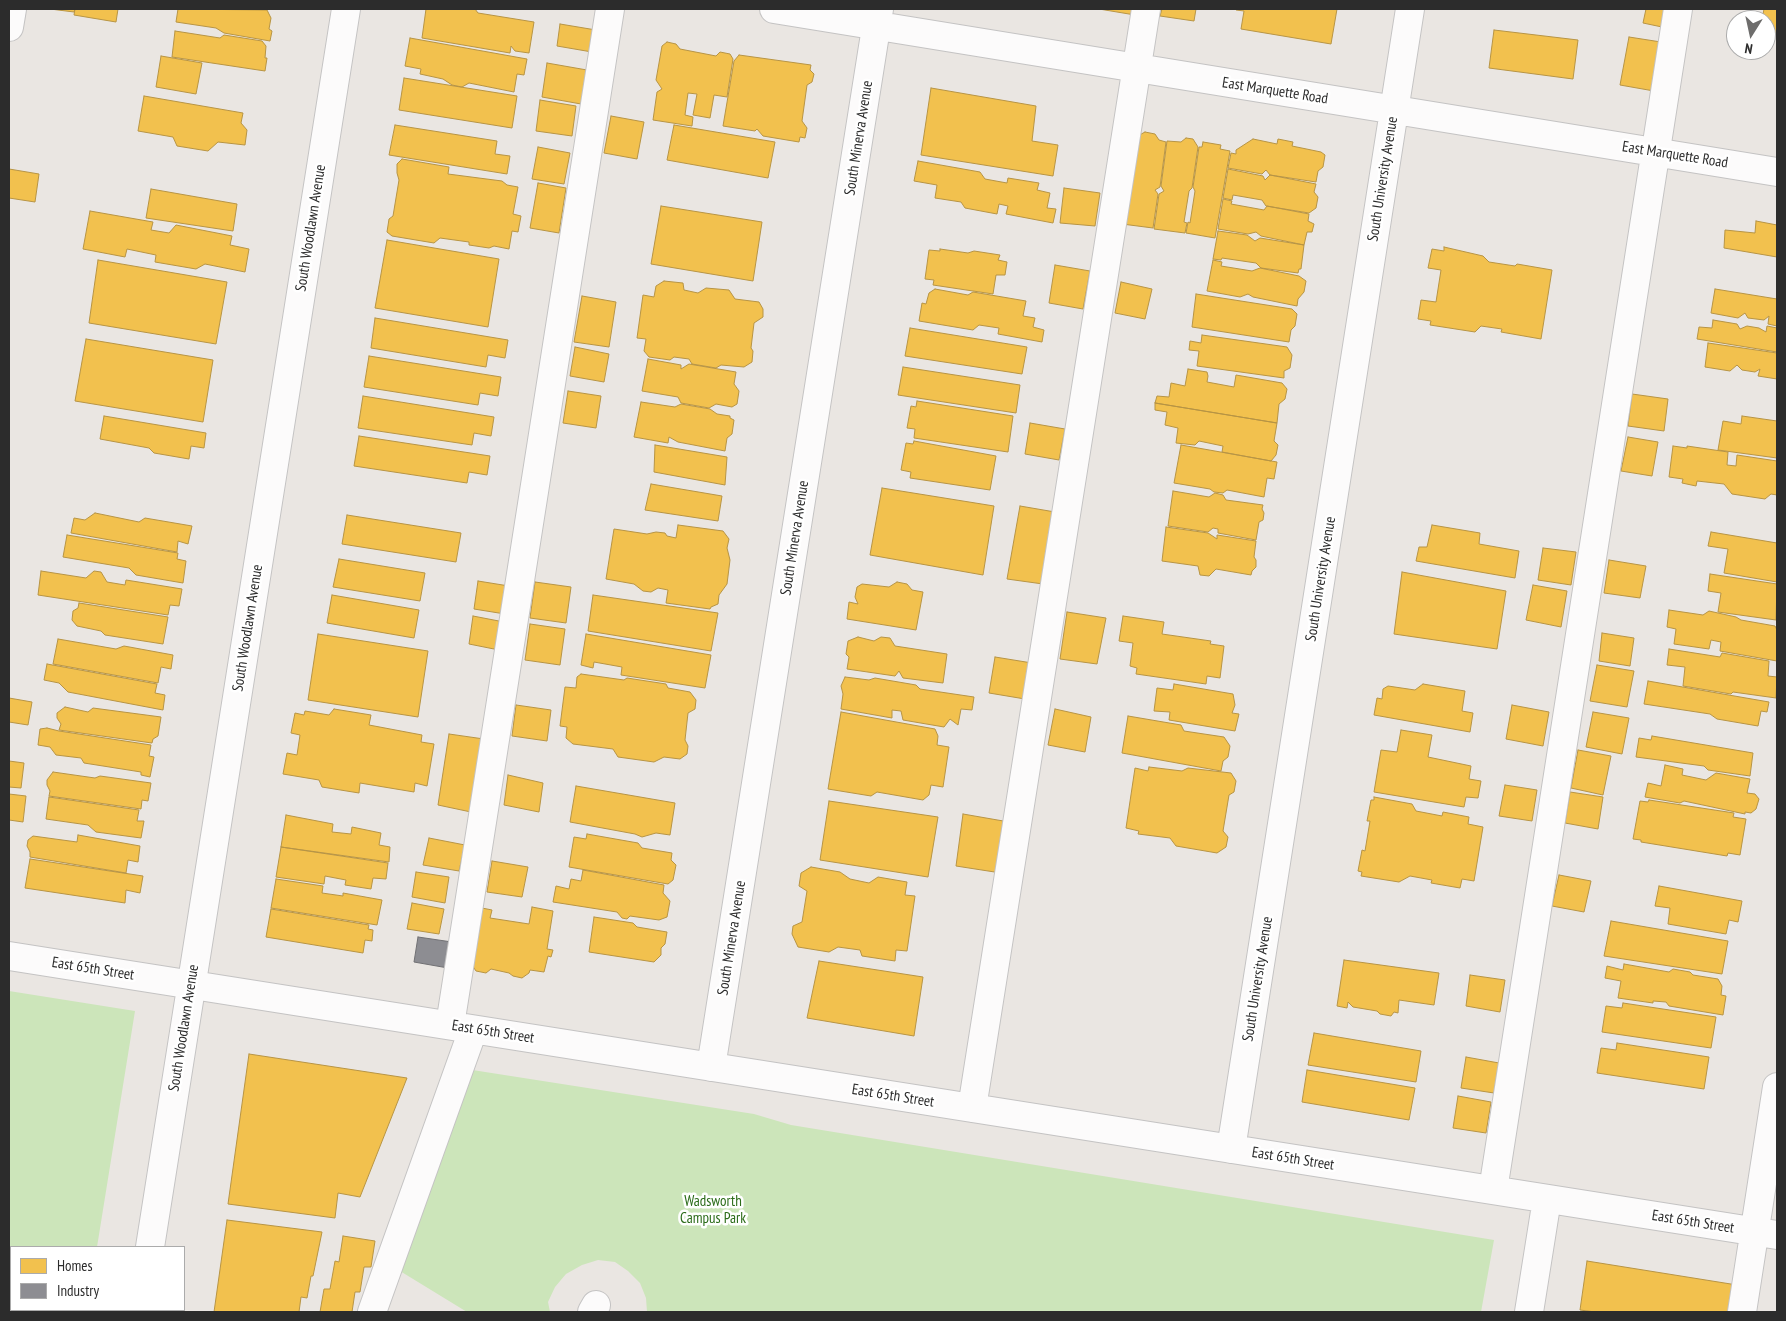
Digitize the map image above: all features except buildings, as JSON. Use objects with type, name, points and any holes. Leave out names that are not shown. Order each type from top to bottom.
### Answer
[{"type":"street","points":[[9,27],[12,9]]},
{"type":"street","name":"South Woodlawn Avenue","points":[[150,1246],[346,9]]},
{"type":"street","points":[[372,1312],[462,1028],[610,9]]},
{"type":"street","name":"East Marquette Road","points":[[774,9],[878,17],[1137,68],[1777,172]]},
{"type":"street","points":[[972,1108],[1146,9]]},
{"type":"street","name":"South University Avenue","points":[[1231,1149],[1410,9]]},
{"type":"street","points":[[1493,1190],[1678,9]]},
{"type":"street","name":"South Minerva Avenue","points":[[711,1067],[878,17]]},
{"type":"street","name":"East 65th Street","points":[[9,956],[1766,1233]]},
{"type":"street","points":[[1742,1312],[1766,1233],[1777,1087]]},
{"type":"street","points":[[1529,1312],[1548,1199]]},
{"type":"green space","points":[[9,991],[135,1011],[97,1246],[10,1246],[10,1311],[86,1311],[9,1312]]},
{"type":"green space","name":"Wadsworth Campus Park","points":[[466,1069],[754,1114],[791,1125],[1494,1240],[1481,1312],[647,1312],[646,1298],[640,1283],[615,1262],[598,1260],[582,1265],[566,1274],[555,1287],[548,1302],[550,1312],[467,1312],[400,1271]]}]
